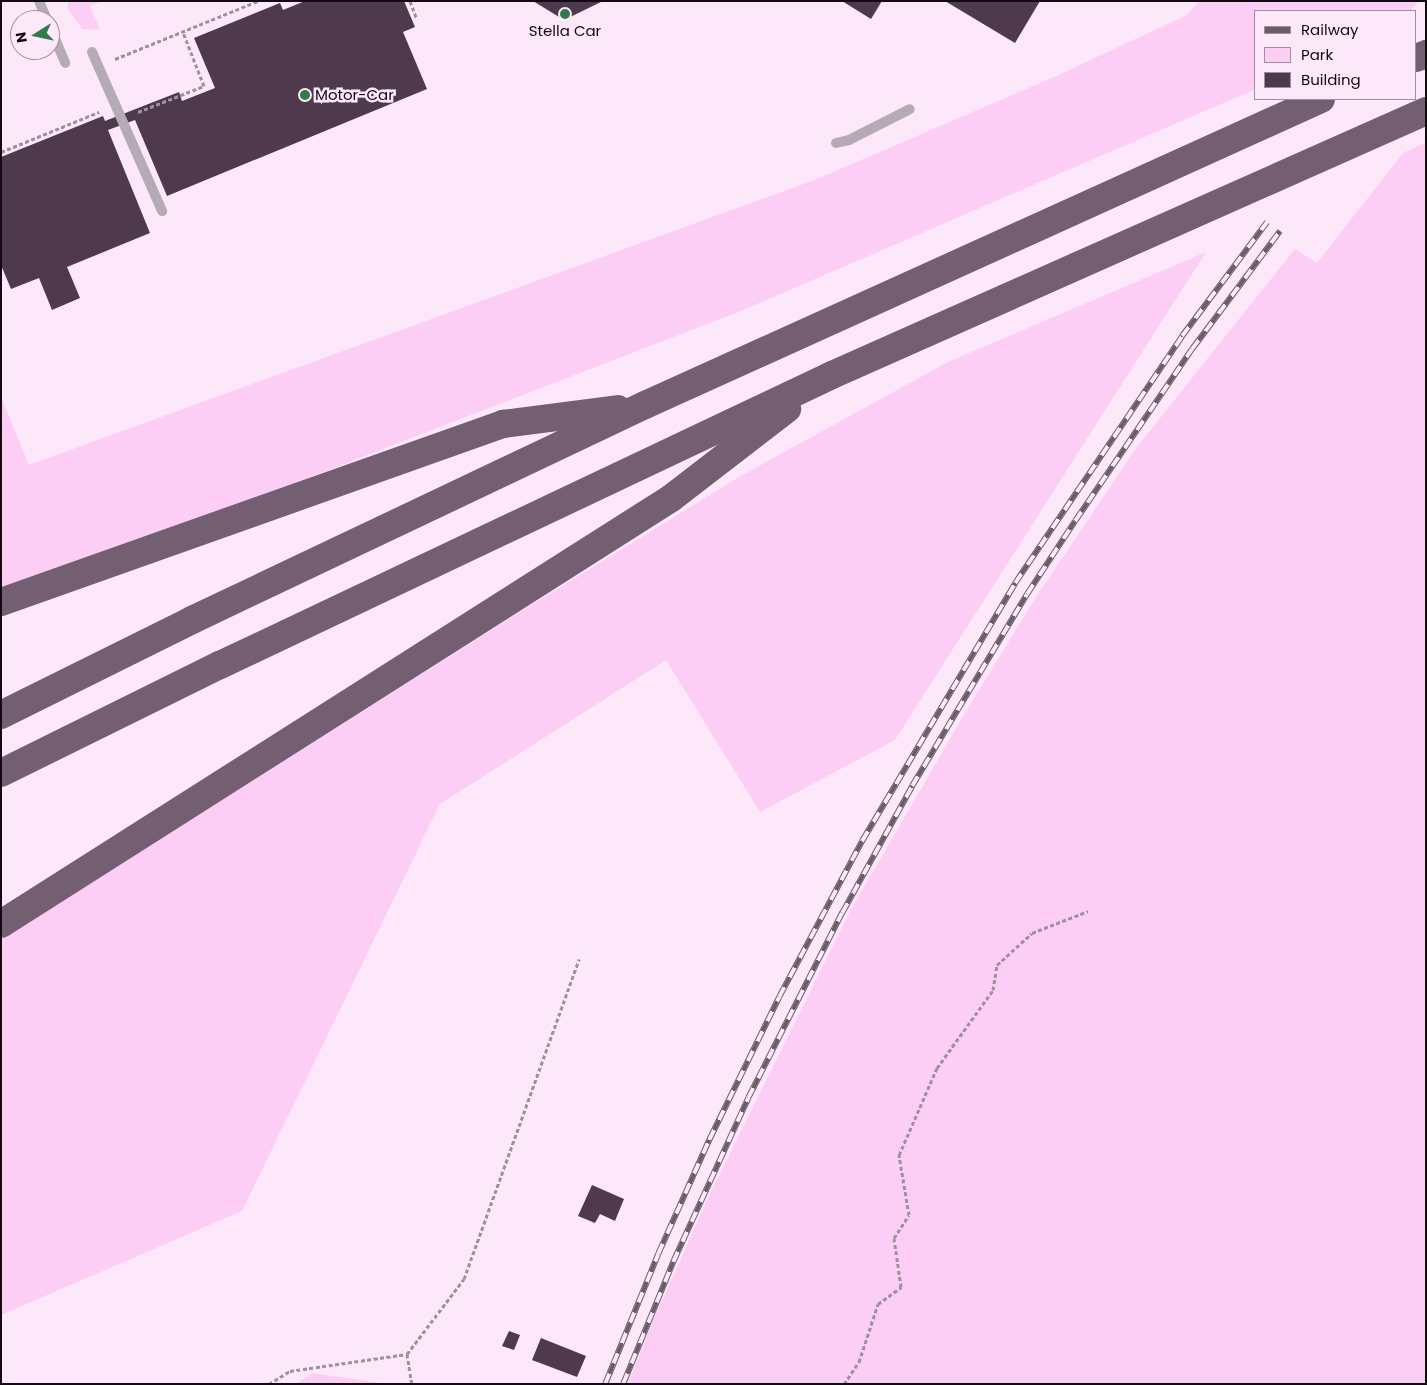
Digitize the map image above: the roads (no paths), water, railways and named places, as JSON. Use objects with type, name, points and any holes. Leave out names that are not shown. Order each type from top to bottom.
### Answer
[{"type":"highway","points":[[1,715],[192,620],[645,405],[1319,100]]},
{"type":"highway","points":[[1,773],[220,665],[832,375],[1426,111]]},
{"type":"highway","points":[[1,924],[670,499],[832,375]]},
{"type":"highway","points":[[1,602],[503,424],[645,405]]},
{"type":"lane","points":[[60,51],[65,63]]},
{"type":"lane","points":[[92,52],[162,211]]},
{"type":"lane","points":[[836,143],[849,140],[910,109]]},
{"type":"railway","points":[[605,1384],[658,1254],[709,1140],[779,997],[862,841],[1015,583],[1182,336],[1267,222]]},
{"type":"railway","points":[[623,1384],[673,1262],[748,1098],[842,913],[912,786],[1027,594],[1075,521],[1192,349],[1280,231]]},
{"type":"place","name":"Stella Car","points":[[565,14]]},
{"type":"place","name":"Motor-Car","points":[[305,95]]}]
